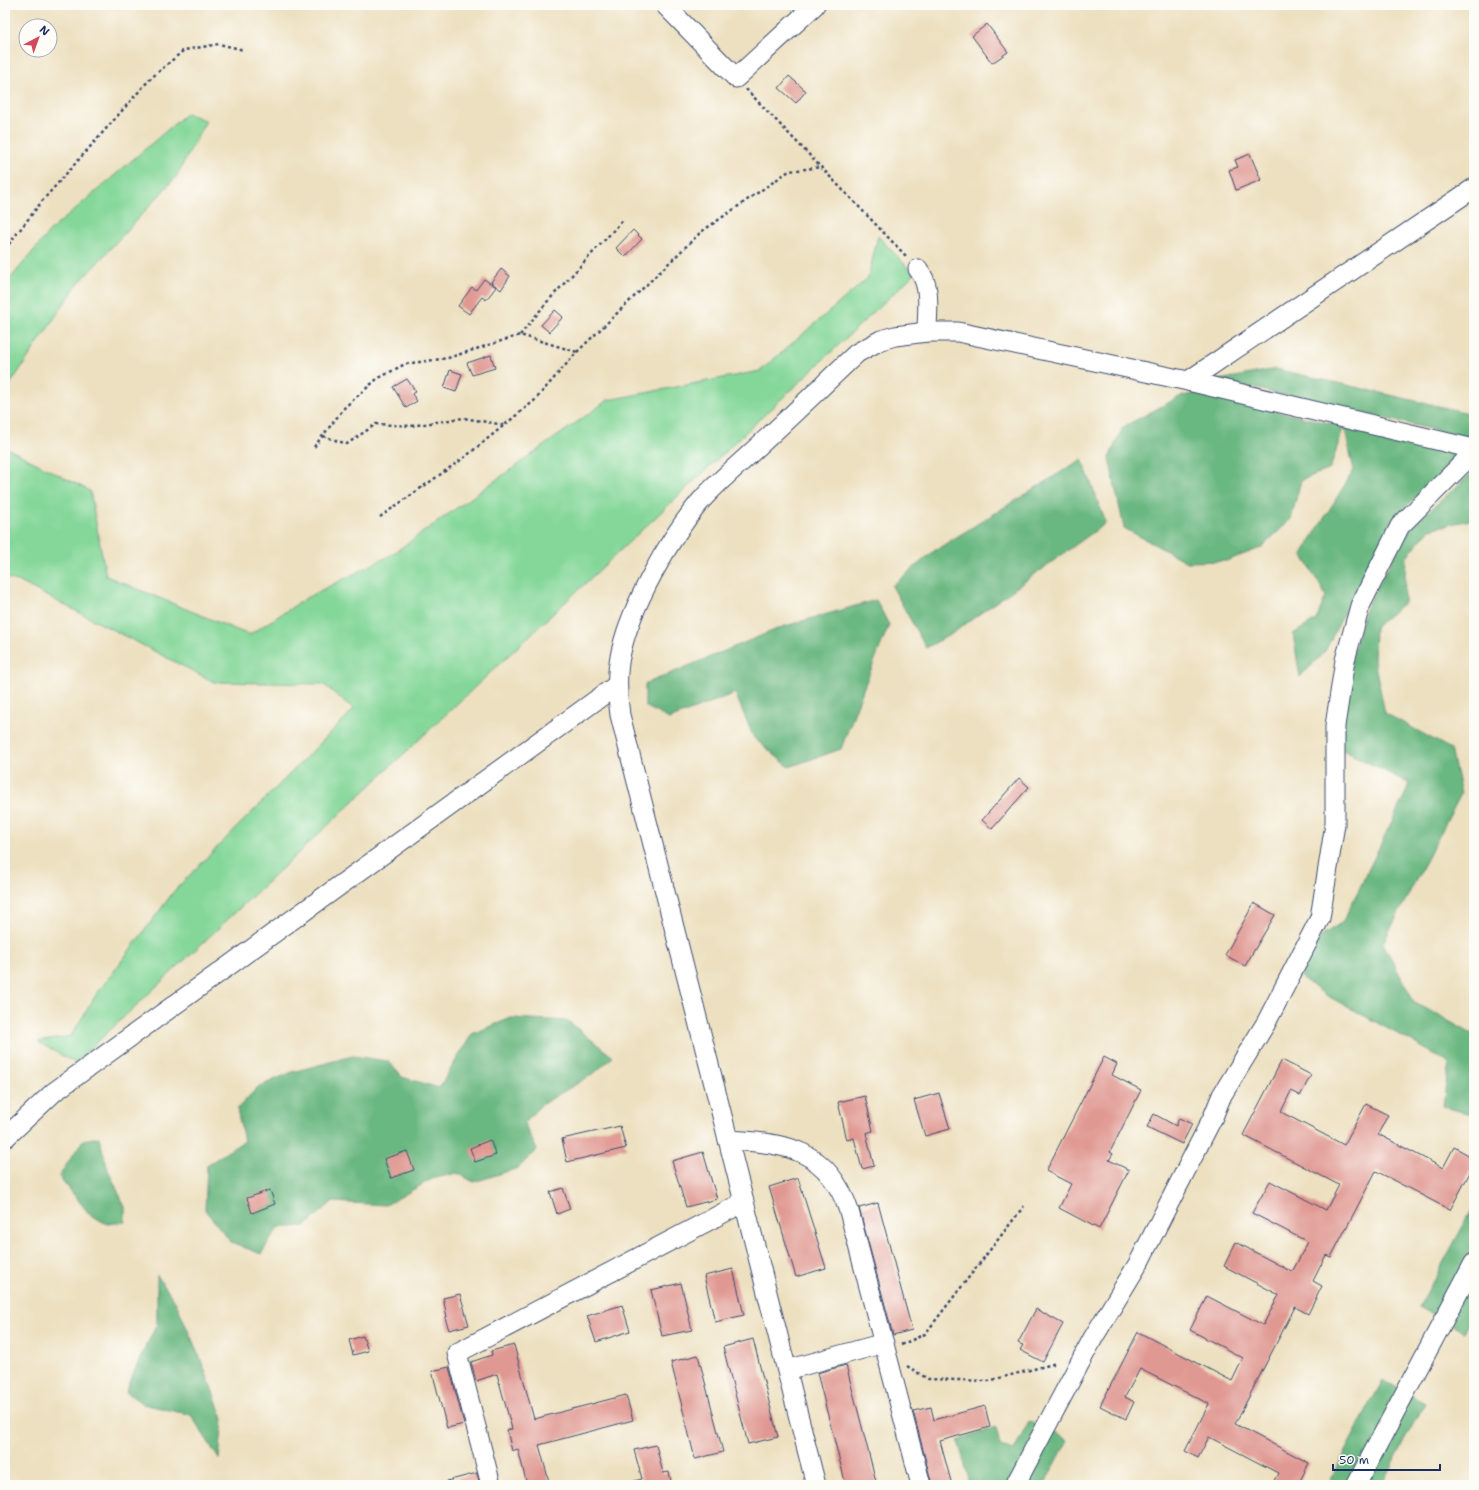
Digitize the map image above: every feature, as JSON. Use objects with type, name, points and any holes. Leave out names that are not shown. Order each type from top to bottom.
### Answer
[{"type":"street","points":[[665,5],[736,78],[815,5]]},
{"type":"street","points":[[1188,382],[1474,188]]},
{"type":"street","points":[[918,269],[927,285],[927,332]]},
{"type":"street","points":[[816,1485],[620,715],[617,685],[621,651],[628,626],[643,593],[668,548],[700,502],[857,353],[881,340],[911,333],[958,332],[1188,382],[1474,450]]},
{"type":"street","points":[[1015,1485],[1093,1338],[1138,1264],[1213,1117],[1222,1095],[1266,1023],[1320,918],[1335,824],[1335,726],[1345,660],[1360,606],[1400,526],[1474,450]]},
{"type":"street","points":[[5,1138],[54,1092],[617,685]]},
{"type":"street","points":[[728,1140],[770,1143],[797,1150],[807,1155],[820,1165],[835,1182],[844,1197],[849,1211],[921,1485]]},
{"type":"street","points":[[491,1485],[457,1353],[744,1202]]},
{"type":"street","points":[[1356,1485],[1474,1263]]},
{"type":"street","points":[[787,1370],[885,1348]]},
{"type":"path","points":[[5,249],[43,200],[150,79],[184,50],[219,44],[244,50]]},
{"type":"path","points":[[736,78],[918,269]]},
{"type":"path","points":[[380,517],[465,457],[534,401],[577,352],[701,232],[789,171],[822,168]]},
{"type":"path","points":[[314,447],[344,407],[377,379],[405,364],[448,358],[520,335],[547,302],[624,219]]},
{"type":"path","points":[[520,335],[577,352]]},
{"type":"path","points":[[322,436],[348,444],[376,424],[410,426],[463,418],[505,425]]},
{"type":"path","points":[[885,1348],[925,1334],[1024,1206]]},
{"type":"path","points":[[885,1348],[928,1379],[988,1381],[1057,1364]]},
{"type":"green space","points":[[187,113],[206,121],[176,177],[76,286],[5,392],[5,285],[51,230]]},
{"type":"green space","points":[[878,236],[914,274],[910,278],[75,1063],[38,1042],[71,1036],[96,995],[175,890],[354,709],[323,684],[214,682],[18,581],[5,578],[5,447],[90,491],[106,576],[249,635],[308,597],[391,555],[608,400],[760,371],[868,278]]},
{"type":"green space","points":[[1276,369],[1474,413],[1474,434],[1470,438],[1219,380]]},
{"type":"green space","points":[[1196,393],[1344,426],[1330,469],[1301,480],[1291,519],[1261,548],[1226,561],[1187,562],[1124,528],[1109,458],[1123,427],[1179,397]]},
{"type":"green space","points":[[1344,426],[1453,451],[1452,462],[1393,519],[1325,651],[1300,677],[1293,634],[1316,620],[1326,596],[1302,554],[1354,470]]},
{"type":"green space","points":[[1082,459],[1106,523],[953,633],[926,648],[892,586],[934,551]]},
{"type":"green space","points":[[1474,471],[1474,519],[1430,529],[1406,557],[1404,603],[1375,627],[1374,660],[1385,713],[1451,749],[1461,794],[1383,943],[1414,1002],[1474,1035],[1474,1116],[1443,1106],[1449,1062],[1324,994],[1298,975],[1322,935],[1343,922],[1410,784],[1343,750],[1336,717],[1365,609],[1410,528]]},
{"type":"green space","points":[[876,600],[889,625],[841,749],[789,767],[754,738],[735,693],[669,719],[645,706],[645,684],[782,627]]},
{"type":"green space","points":[[511,1018],[568,1021],[613,1057],[593,1074],[541,1105],[524,1123],[537,1150],[518,1168],[474,1182],[457,1173],[432,1179],[386,1205],[332,1202],[305,1226],[278,1228],[261,1254],[231,1242],[205,1210],[207,1165],[244,1141],[237,1109],[258,1087],[292,1072],[353,1056],[388,1061],[402,1077],[439,1088],[472,1034]]},
{"type":"green space","points":[[99,1137],[108,1170],[125,1207],[125,1222],[107,1224],[90,1215],[59,1176],[83,1140]]},
{"type":"green space","points":[[1474,1206],[1474,1312],[1464,1332],[1419,1307]]},
{"type":"green space","points":[[157,1275],[176,1303],[201,1360],[223,1419],[219,1459],[191,1415],[143,1404],[126,1392],[139,1360],[157,1324]]},
{"type":"green space","points":[[1383,1380],[1425,1403],[1381,1485],[1327,1485]]},
{"type":"green space","points":[[1029,1421],[1068,1440],[1044,1485],[968,1485],[969,1479],[958,1441],[996,1427],[1000,1446],[1014,1450]]},
{"type":"building","points":[[987,24],[1008,52],[992,63],[972,36]]},
{"type":"building","points":[[789,76],[806,91],[796,103],[779,88]]},
{"type":"building","points":[[1250,154],[1261,180],[1236,190],[1229,170],[1238,167],[1235,160]]},
{"type":"building","points":[[633,230],[642,239],[625,257],[616,248]]},
{"type":"building","points":[[501,269],[510,276],[501,290],[491,282]]},
{"type":"building","points":[[484,279],[496,287],[486,300],[482,297],[469,314],[458,306],[472,287],[476,290]]},
{"type":"building","points":[[555,310],[563,317],[549,332],[541,325]]},
{"type":"building","points":[[491,355],[495,368],[472,375],[467,363]]},
{"type":"building","points":[[450,370],[462,374],[456,392],[444,388]]},
{"type":"building","points":[[407,379],[416,392],[412,394],[417,401],[406,408],[393,387]]},
{"type":"building","points":[[1019,778],[1029,787],[992,829],[982,820]]},
{"type":"building","points":[[1254,903],[1275,915],[1245,966],[1225,955]]},
{"type":"building","points":[[1104,1057],[1117,1064],[1112,1075],[1141,1090],[1110,1152],[1113,1154],[1109,1160],[1129,1170],[1099,1229],[1059,1208],[1071,1184],[1046,1171]]},
{"type":"building","points":[[1282,1060],[1311,1075],[1300,1096],[1291,1091],[1281,1112],[1344,1145],[1366,1104],[1388,1115],[1378,1134],[1443,1168],[1454,1147],[1474,1158],[1474,1165],[1450,1210],[1376,1171],[1331,1257],[1326,1255],[1313,1281],[1322,1286],[1308,1314],[1295,1307],[1235,1424],[1309,1463],[1298,1485],[1272,1485],[1278,1473],[1209,1437],[1198,1458],[1185,1451],[1209,1404],[1140,1369],[1125,1397],[1134,1402],[1126,1419],[1100,1406],[1138,1332],[1232,1381],[1243,1358],[1190,1330],[1207,1296],[1263,1325],[1279,1295],[1224,1266],[1236,1242],[1292,1272],[1308,1242],[1252,1213],[1270,1181],[1326,1210],[1339,1185],[1243,1135]]},
{"type":"building","points":[[939,1093],[950,1129],[925,1136],[914,1100]]},
{"type":"building","points":[[865,1096],[873,1131],[866,1133],[874,1166],[862,1169],[854,1138],[847,1140],[838,1102]]},
{"type":"building","points":[[1154,1114],[1176,1126],[1179,1118],[1192,1124],[1182,1144],[1147,1127]]},
{"type":"building","points":[[620,1126],[626,1148],[567,1162],[562,1139]]},
{"type":"building","points":[[490,1140],[496,1155],[475,1162],[470,1148]]},
{"type":"building","points":[[407,1151],[414,1170],[391,1178],[384,1159]]},
{"type":"building","points":[[703,1152],[717,1199],[686,1207],[672,1161]]},
{"type":"building","points":[[798,1178],[826,1268],[796,1277],[769,1187]]},
{"type":"building","points":[[563,1188],[570,1209],[557,1214],[550,1192]]},
{"type":"building","points":[[270,1190],[275,1204],[252,1213],[247,1198]]},
{"type":"building","points":[[878,1203],[912,1330],[893,1335],[859,1208]]},
{"type":"building","points":[[733,1269],[744,1315],[715,1322],[704,1276]]},
{"type":"building","points":[[681,1283],[692,1330],[662,1336],[651,1290]]},
{"type":"building","points":[[460,1294],[469,1325],[449,1330],[445,1318],[447,1317],[443,1298]]},
{"type":"building","points":[[622,1305],[630,1331],[596,1342],[587,1316]]},
{"type":"building","points":[[1036,1309],[1063,1324],[1043,1362],[1020,1350],[1023,1345],[1018,1343]]},
{"type":"building","points":[[363,1336],[368,1351],[353,1355],[349,1340]]},
{"type":"building","points":[[753,1339],[778,1437],[748,1444],[723,1347]]},
{"type":"building","points":[[514,1345],[534,1419],[626,1395],[633,1420],[539,1445],[550,1485],[527,1485],[518,1449],[512,1451],[507,1430],[512,1429],[497,1374],[476,1381],[471,1362],[492,1355],[491,1351]]},
{"type":"building","points":[[698,1355],[723,1452],[695,1459],[671,1362]]},
{"type":"building","points":[[846,1365],[877,1485],[846,1485],[817,1373]]},
{"type":"building","points":[[449,1367],[464,1424],[447,1428],[432,1371]]},
{"type":"building","points":[[985,1406],[990,1427],[940,1441],[952,1485],[932,1485],[913,1411],[931,1407],[934,1420]]},
{"type":"building","points":[[656,1445],[663,1473],[669,1472],[672,1485],[635,1485],[634,1481],[642,1479],[634,1450]]},
{"type":"building","points":[[477,1473],[480,1485],[447,1485],[447,1481]]}]
